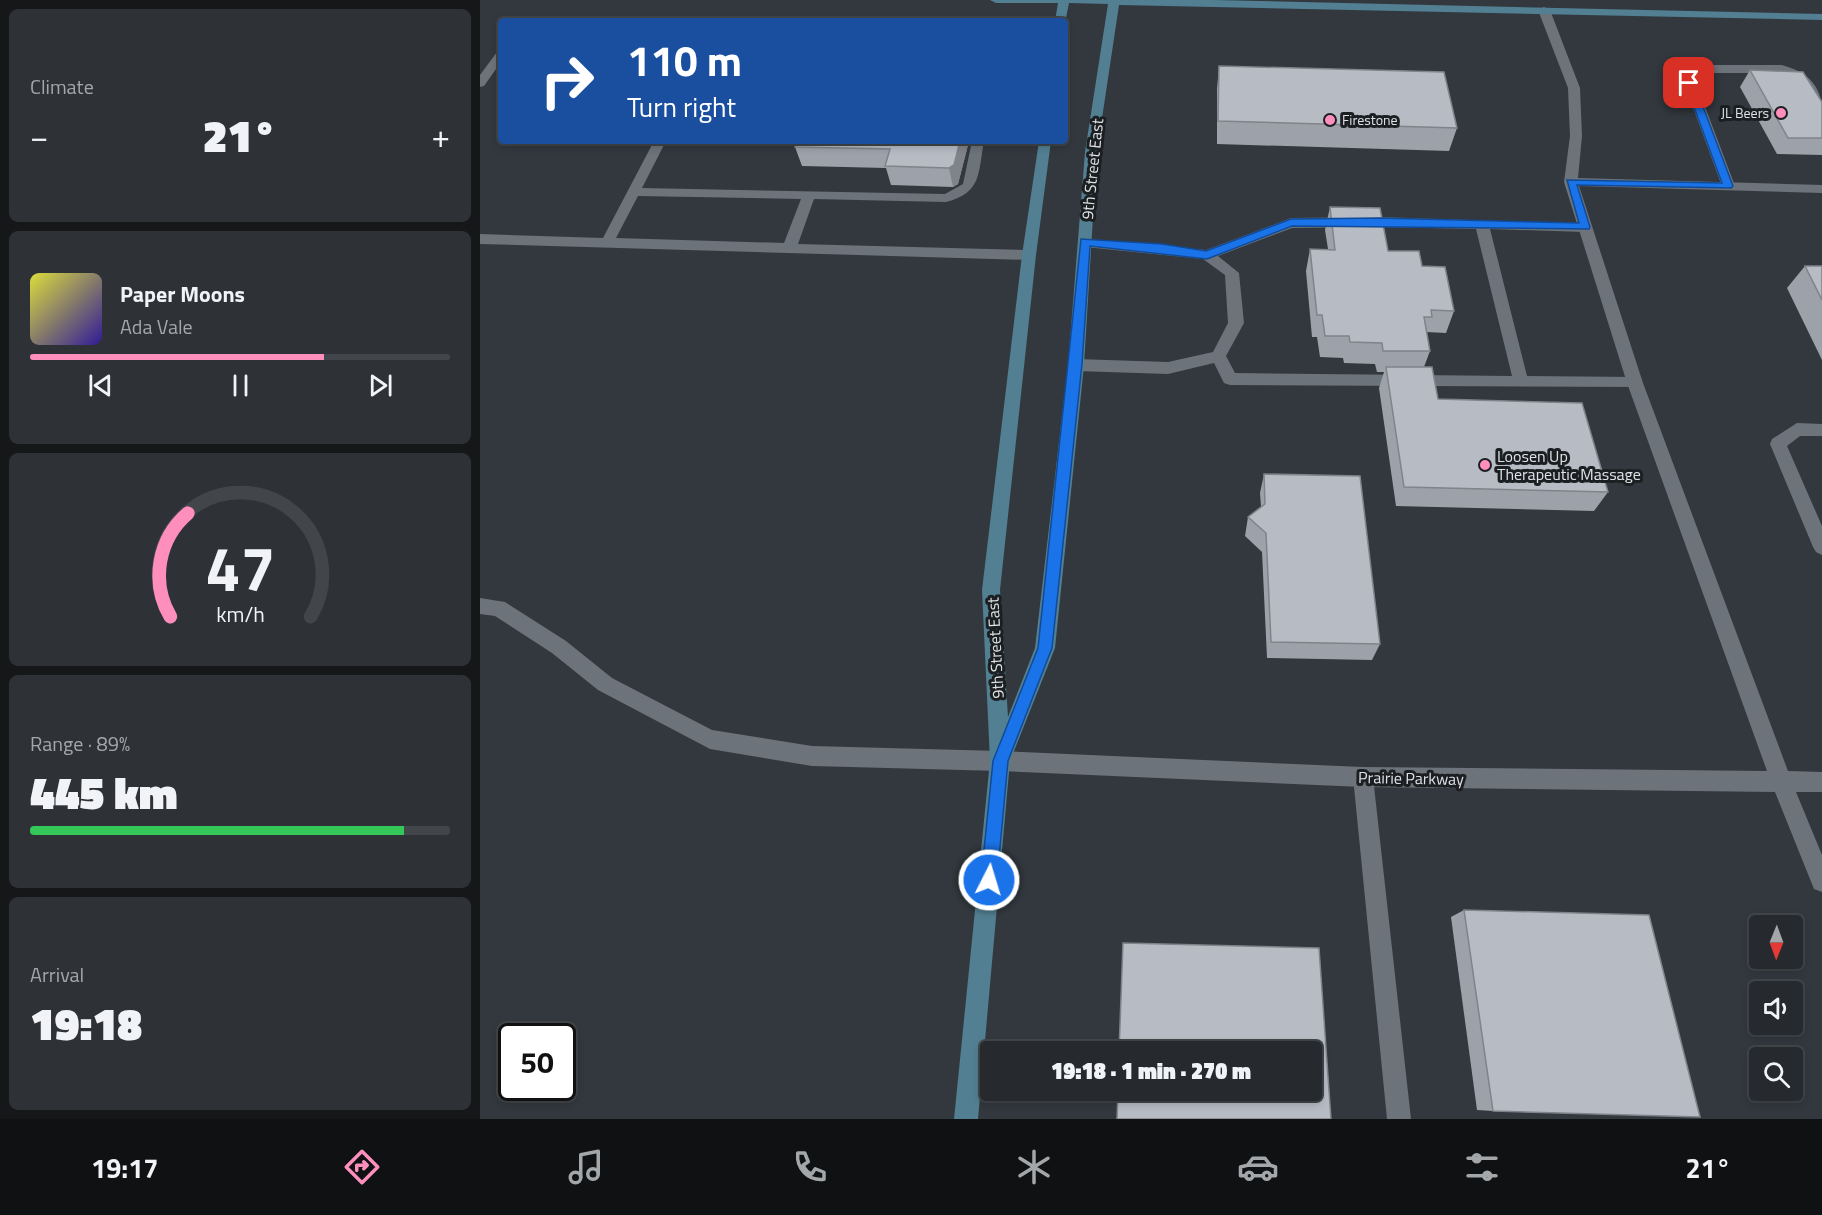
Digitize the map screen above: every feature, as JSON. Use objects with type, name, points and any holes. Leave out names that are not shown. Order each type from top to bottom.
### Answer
[{"type":"main road","points":[[996,0],[1059,0]]},
{"type":"main road","points":[[1062,18],[1065,0],[1822,17]]},
{"type":"main road","name":"9th Street East","points":[[1000,761],[1045,648],[1076,364],[1091,152],[1114,0]]},
{"type":"main road","name":"9th Street East","points":[[966,1119],[1000,761],[991,590],[1029,255],[1045,144]]},
{"type":"street","points":[[1544,10],[1574,87],[1576,136],[1571,182],[1585,227],[1635,383],[1781,781],[1822,881]]},
{"type":"street","points":[[480,83],[498,58]]},
{"type":"street","points":[[1728,186],[1689,83],[1697,69],[1782,69],[1809,84],[1822,108]]},
{"type":"street","points":[[607,243],[658,144]]},
{"type":"street","points":[[633,192],[946,198],[960,193],[969,186],[977,144]]},
{"type":"street","points":[[1571,182],[1822,189]]},
{"type":"street","points":[[789,249],[809,195]]},
{"type":"street","points":[[1207,255],[1291,223],[1585,227]]},
{"type":"street","points":[[1482,224],[1521,382]]},
{"type":"street","points":[[480,239],[1029,255]]},
{"type":"street","points":[[1076,364],[1168,368],[1218,356],[1236,323],[1232,273],[1207,255],[1162,248],[1085,242]]},
{"type":"street","points":[[1218,356],[1230,378],[1635,383]]},
{"type":"street","points":[[1822,430],[1797,429],[1778,444],[1822,548]]},
{"type":"street","name":"Prairie Parkway","points":[[480,606],[498,608],[558,647],[605,684],[710,739],[812,756],[1000,761],[1363,777],[1822,782]]},
{"type":"street","points":[[1363,777],[1399,1119]]},
{"type":"building","points":[[1219,66],[1444,72],[1457,128],[1218,121]]},
{"type":"building","points":[[1750,70],[1803,72],[1822,102],[1822,138],[1788,138]]},
{"type":"building","points":[[796,144],[959,144],[954,165],[949,168],[885,166],[890,149],[795,147]]},
{"type":"building","points":[[1330,207],[1380,208],[1388,251],[1419,251],[1422,266],[1445,267],[1454,311],[1431,310],[1432,317],[1424,317],[1430,351],[1383,351],[1382,343],[1350,342],[1349,336],[1325,336],[1322,315],[1317,315],[1310,249],[1335,250]]},
{"type":"building","points":[[1805,266],[1822,266],[1822,300]]},
{"type":"building","name":"Loosen Up Therapeutic Massage","points":[[1386,367],[1432,367],[1438,399],[1582,403],[1608,492],[1404,487]]},
{"type":"building","points":[[1264,474],[1360,476],[1380,644],[1271,642],[1266,533],[1248,517],[1265,504]]},
{"type":"building","points":[[1464,910],[1649,915],[1700,1117],[1493,1111]]},
{"type":"building","points":[[1123,943],[1319,948],[1331,1119],[1117,1119],[1118,1101],[1322,1101],[1322,1041],[1119,1041]]},
{"type":"place","name":"JL Beers","points":[[1781,113]]},
{"type":"place","name":"Firestone","points":[[1330,120]]},
{"type":"place","name":"Loosen Up Therapeutic Massage","points":[[1485,465]]},
{"type":"route","points":[[989,880],[1000,761],[1045,648],[1076,364],[1085,242],[1162,248],[1207,255],[1291,223],[1379,222],[1585,227],[1571,182],[1728,186],[1689,83]]}]
